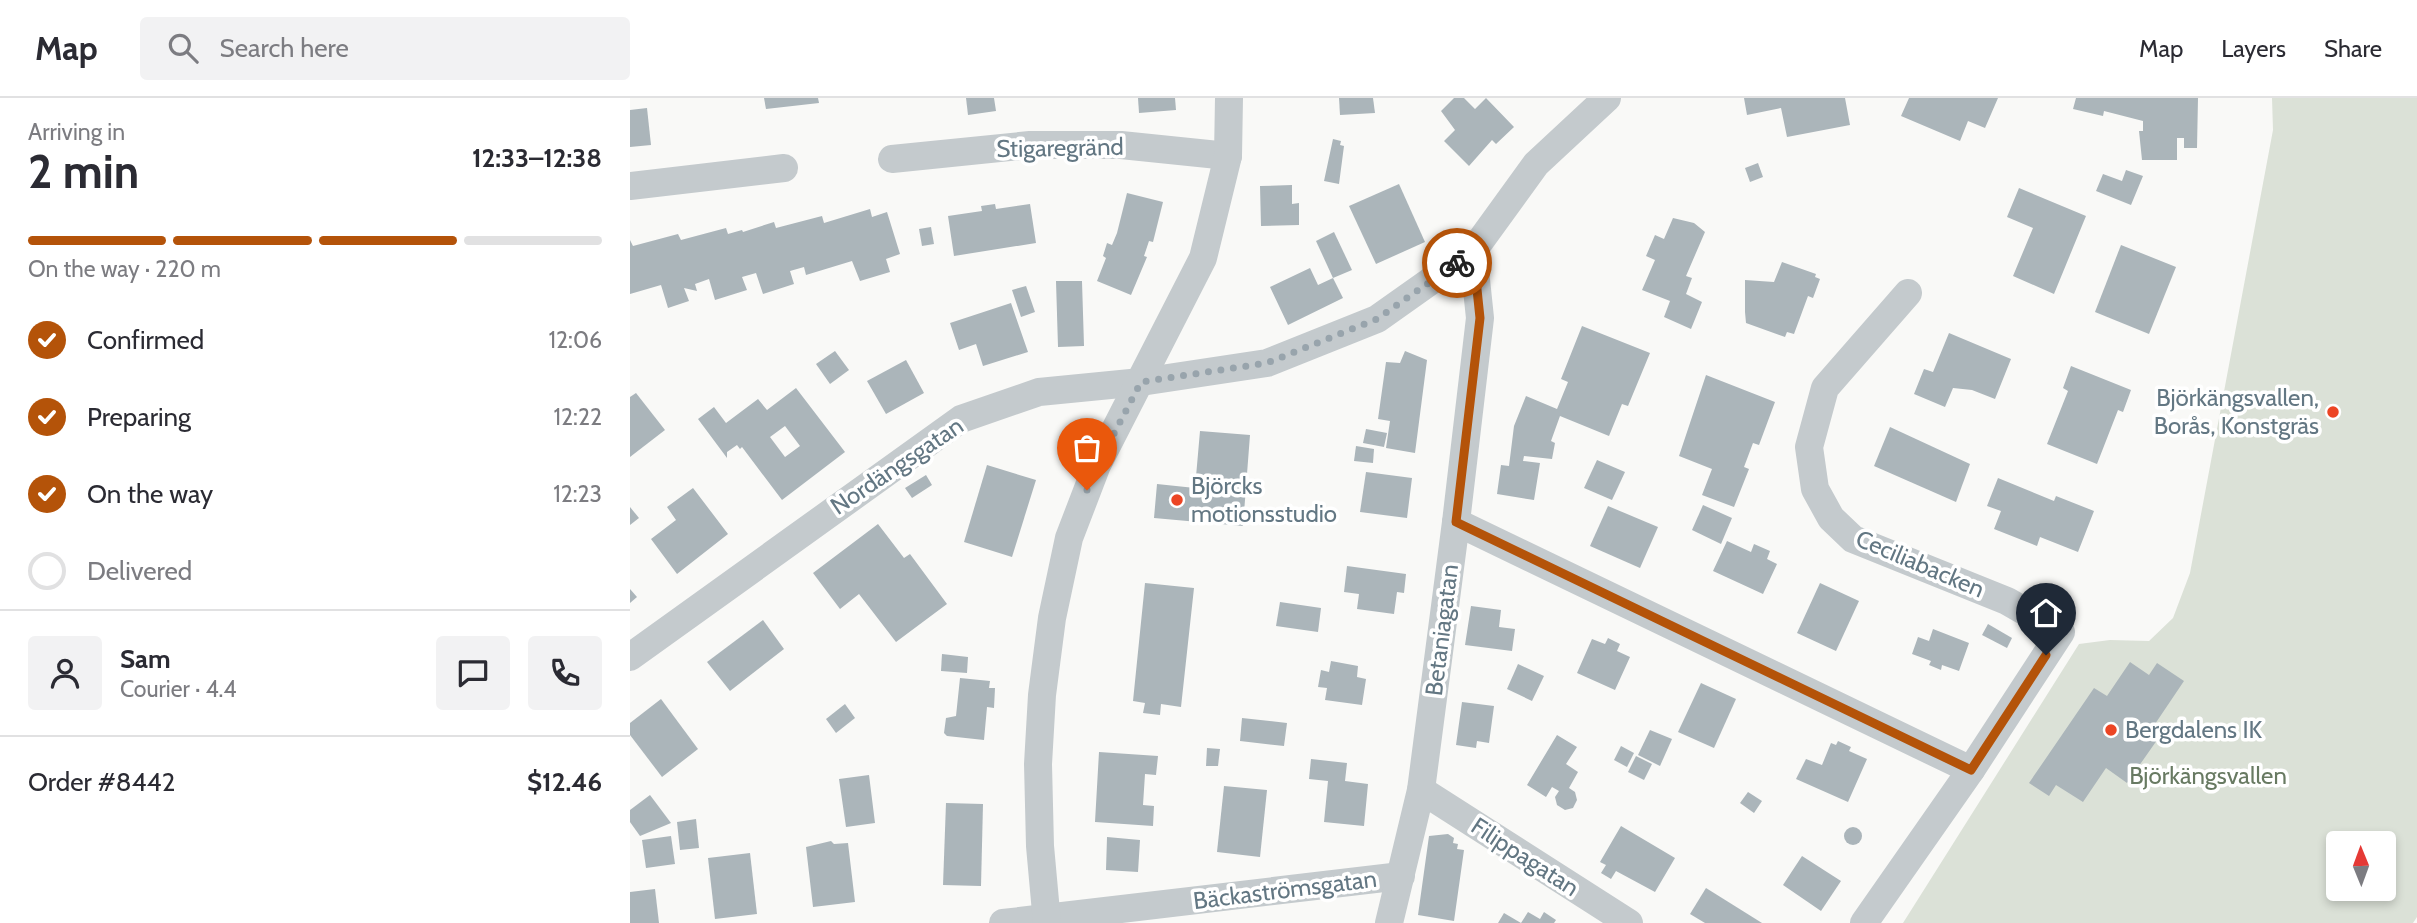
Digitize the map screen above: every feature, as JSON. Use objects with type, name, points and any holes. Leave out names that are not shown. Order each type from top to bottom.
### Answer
[{"type":"street","points":[[1047,920],[1040,846],[1038,764],[1042,695],[1052,618],[1069,538],[1097,466],[1203,258],[1227,156],[1228,98]]},
{"type":"street","name":"Nordängsgatan","points":[[630,657],[961,419],[1040,392],[1141,382],[1267,363],[1377,319],[1473,251],[1536,164],[1607,98]]},
{"type":"street","name":"Stigaregränd","points":[[892,159],[1043,145],[1121,145],[1227,156]]},
{"type":"street","points":[[630,186],[784,169]]},
{"type":"street","name":"Betaniagatan","points":[[1389,923],[1422,790],[1456,522],[1480,318],[1473,251]]},
{"type":"street","name":"Ceciliabacken","points":[[1908,293],[1825,388],[1810,447],[1815,489],[1831,518],[1853,539],[2007,601],[2061,632],[1971,770]]},
{"type":"street","points":[[1456,522],[1971,770],[1864,923]]},
{"type":"street","name":"Filippagatan","points":[[1422,790],[1629,923]]},
{"type":"street","name":"Bäckaströmsgatan","points":[[1003,923],[1047,920],[1401,876]]},
{"type":"green space","name":"Björkängsvallen","points":[[2272,98],[2417,98],[2417,917],[2413,923],[1903,923],[2079,644],[2110,640],[2149,641],[2173,618],[2190,573],[2273,130]]},
{"type":"building","points":[[764,98],[818,98],[819,103],[766,109]]},
{"type":"building","points":[[966,98],[994,98],[996,111],[968,115]]},
{"type":"building","points":[[1138,98],[1175,98],[1176,110],[1139,113]]},
{"type":"building","points":[[1339,98],[1373,98],[1375,113],[1340,115]]},
{"type":"building","points":[[1454,98],[1464,98],[1475,109],[1486,98],[1514,127],[1496,144],[1492,140],[1469,166],[1444,141],[1455,130],[1441,111]]},
{"type":"building","points":[[1744,98],[1845,98],[1850,125],[1787,137],[1781,108],[1747,115]]},
{"type":"building","points":[[1909,98],[1998,98],[1985,128],[1968,121],[1960,141],[1901,116]]},
{"type":"building","points":[[2076,98],[2198,98],[2197,148],[2184,148],[2184,138],[2177,138],[2177,160],[2142,160],[2139,131],[2143,131],[2143,121],[2104,111],[2103,116],[2073,109]]},
{"type":"building","points":[[647,108],[651,145],[630,147],[630,110]]},
{"type":"building","points":[[1333,139],[1341,141],[1340,145],[1344,146],[1339,184],[1324,181]]},
{"type":"building","points":[[1758,163],[1763,177],[1750,182],[1745,168]]},
{"type":"building","points":[[2126,170],[2143,176],[2131,205],[2096,191],[2103,174],[2122,181]]},
{"type":"building","points":[[1399,184],[1425,242],[1376,264],[1349,206]]},
{"type":"building","points":[[1292,185],[1292,204],[1299,203],[1299,225],[1261,226],[1260,186]]},
{"type":"building","points":[[2019,188],[2086,216],[2054,294],[2013,276],[2033,228],[2007,217]]},
{"type":"building","points":[[1127,193],[1163,202],[1153,242],[1149,241],[1144,256],[1147,257],[1131,295],[1097,281],[1106,258],[1103,256],[1107,243],[1112,245],[1117,233]]},
{"type":"building","points":[[995,204],[996,209],[1030,204],[1036,243],[954,256],[948,216],[982,211],[981,206]]},
{"type":"building","points":[[870,209],[872,217],[887,212],[900,254],[886,259],[890,272],[860,281],[852,261],[806,275],[804,267],[790,271],[794,284],[763,294],[756,273],[742,277],[747,290],[715,300],[709,279],[695,284],[697,291],[684,288],[689,301],[668,308],[661,285],[630,294],[630,240],[633,246],[678,234],[681,240],[726,228],[728,234],[774,222],[776,228],[822,216],[824,223]]},
{"type":"building","points":[[1673,218],[1694,223],[1705,232],[1686,276],[1692,278],[1686,294],[1702,302],[1691,329],[1664,317],[1670,301],[1642,290],[1655,260],[1646,256],[1655,235],[1664,239]]},
{"type":"building","points":[[931,227],[934,244],[922,246],[919,229]]},
{"type":"building","points":[[1334,232],[1352,270],[1333,278],[1316,241]]},
{"type":"building","points":[[2121,245],[2176,267],[2149,334],[2095,312]]},
{"type":"building","points":[[1782,262],[1816,274],[1815,277],[1820,279],[1813,298],[1808,296],[1794,334],[1787,332],[1785,337],[1746,323],[1745,312],[1745,280],[1774,282]]},
{"type":"building","points":[[1310,268],[1318,285],[1333,278],[1343,298],[1288,325],[1270,287]]},
{"type":"building","points":[[1056,281],[1082,281],[1084,346],[1058,347]]},
{"type":"building","points":[[1026,286],[1035,312],[1021,317],[1012,290]]},
{"type":"building","points":[[1011,303],[1028,352],[983,366],[976,344],[959,350],[950,323]]},
{"type":"building","points":[[1582,326],[1650,353],[1628,406],[1622,404],[1609,436],[1560,416],[1551,441],[1555,443],[1552,459],[1524,456],[1523,461],[1540,463],[1534,500],[1497,494],[1501,465],[1509,466],[1514,426],[1526,396],[1557,409],[1568,382],[1561,379]]},
{"type":"building","points":[[1949,333],[2011,359],[1995,399],[1972,390],[1953,388],[1945,407],[1914,394],[1924,369],[1933,372]]},
{"type":"building","points":[[835,351],[849,370],[830,384],[816,364]]},
{"type":"building","points":[[1405,351],[1427,360],[1415,453],[1386,448],[1390,421],[1378,419],[1386,362],[1400,363]]},
{"type":"building","points":[[906,360],[924,393],[886,414],[867,381]]},
{"type":"building","points":[[2071,366],[2131,390],[2123,412],[2118,410],[2097,464],[2047,444],[2068,391],[2063,388]]},
{"type":"building","points":[[1706,375],[1775,402],[1759,445],[1753,443],[1744,467],[1749,469],[1734,507],[1702,495],[1712,469],[1679,456]]},
{"type":"building","points":[[796,388],[845,452],[782,500],[742,447],[740,449],[737,445],[727,452],[727,458],[698,419],[714,407],[726,423],[758,399],[767,410]],"holes":[[[785,426],[800,446],[785,457],[770,437]]]},
{"type":"building","points":[[636,393],[665,430],[630,457],[630,397]]},
{"type":"building","points":[[1890,427],[1970,464],[1956,502],[1874,466]]},
{"type":"building","points":[[1366,429],[1387,433],[1384,447],[1363,443]]},
{"type":"building","points":[[1200,431],[1250,435],[1243,526],[1154,518],[1157,484],[1195,488]]},
{"type":"building","points":[[1356,446],[1374,449],[1373,463],[1354,461]]},
{"type":"building","points":[[1597,460],[1625,472],[1612,500],[1584,488]]},
{"type":"building","points":[[987,465],[1036,480],[1012,557],[964,542]]},
{"type":"building","points":[[1366,472],[1412,478],[1407,518],[1360,512]]},
{"type":"building","points":[[926,475],[932,485],[912,498],[905,488]]},
{"type":"building","points":[[1998,478],[2054,501],[2056,496],[2094,511],[2078,552],[2040,537],[2037,546],[1994,529],[2001,511],[1987,506]]},
{"type":"building","points":[[693,488],[728,534],[677,574],[651,539],[676,520],[667,507]]},
{"type":"building","points":[[1703,505],[1732,518],[1721,544],[1692,530]]},
{"type":"building","points":[[1608,506],[1658,527],[1640,568],[1590,546]]},
{"type":"building","points":[[630,507],[639,518],[630,525]]},
{"type":"building","points":[[878,524],[904,558],[910,554],[947,604],[896,642],[859,594],[840,609],[813,573]]},
{"type":"building","points":[[1727,541],[1751,552],[1754,544],[1770,551],[1767,559],[1777,564],[1763,594],[1713,571]]},
{"type":"building","points":[[1347,566],[1406,574],[1404,593],[1397,592],[1394,614],[1357,609],[1359,594],[1344,592]]},
{"type":"building","points":[[1145,583],[1194,588],[1181,707],[1161,704],[1160,715],[1143,713],[1145,703],[1133,701]]},
{"type":"building","points":[[1820,583],[1859,601],[1836,651],[1797,633]]},
{"type":"building","points":[[630,589],[637,597],[630,603]]},
{"type":"building","points":[[1280,602],[1321,608],[1318,632],[1276,626]]},
{"type":"building","points":[[1471,606],[1501,610],[1499,627],[1515,629],[1512,651],[1465,645]]},
{"type":"building","points":[[763,620],[784,649],[730,691],[707,662]]},
{"type":"building","points":[[1988,624],[2012,638],[2007,648],[1982,635]]},
{"type":"building","points":[[1933,629],[1969,643],[1959,671],[1942,665],[1941,670],[1929,665],[1931,661],[1912,654],[1918,637],[1929,641]]},
{"type":"building","points":[[1608,638],[1620,644],[1617,651],[1630,657],[1615,690],[1577,673],[1592,639],[1605,644]]},
{"type":"building","points":[[942,654],[968,657],[967,673],[941,671]]},
{"type":"building","points":[[1331,661],[1358,666],[1357,677],[1366,679],[1362,705],[1325,700],[1327,688],[1318,687],[1321,670],[1329,672]]},
{"type":"building","name":"Bergdalens IK","points":[[2130,662],[2149,675],[2157,663],[2184,681],[2153,727],[2162,733],[2127,783],[2106,768],[2083,802],[2056,785],[2049,796],[2029,783],[2094,688],[2107,696]]},
{"type":"building","points":[[1518,664],[1544,676],[1532,701],[1507,689]]},
{"type":"building","points":[[960,678],[990,681],[989,688],[995,688],[994,708],[987,707],[984,740],[947,736],[944,733],[946,718],[956,716]]},
{"type":"building","points":[[1701,683],[1736,699],[1714,748],[1678,732]]},
{"type":"building","points":[[661,699],[698,749],[662,777],[630,735],[630,723]]},
{"type":"building","points":[[1462,702],[1494,706],[1489,743],[1477,741],[1476,748],[1456,745]]},
{"type":"building","points":[[845,704],[855,718],[836,733],[826,719]]},
{"type":"building","points":[[1242,718],[1287,723],[1284,746],[1240,741]]},
{"type":"building","points":[[1650,730],[1672,739],[1660,766],[1638,755]]},
{"type":"building","points":[[1557,735],[1577,747],[1566,764],[1578,772],[1569,788],[1575,792],[1577,800],[1573,808],[1565,810],[1557,805],[1555,797],[1559,791],[1552,787],[1546,797],[1527,785]]},
{"type":"building","points":[[1838,741],[1851,747],[1849,751],[1867,759],[1848,802],[1796,779],[1806,759],[1822,765],[1831,743],[1836,745]]},
{"type":"building","points":[[1621,746],[1634,753],[1627,767],[1614,760]]},
{"type":"building","points":[[1207,748],[1220,749],[1218,766],[1206,766]]},
{"type":"building","points":[[1099,752],[1158,756],[1156,775],[1145,774],[1143,805],[1154,806],[1153,826],[1095,822]]},
{"type":"building","points":[[1636,756],[1652,764],[1644,780],[1628,772]]},
{"type":"building","points":[[1311,759],[1347,763],[1345,781],[1368,784],[1364,826],[1324,822],[1328,781],[1309,779]]},
{"type":"building","points":[[869,775],[875,823],[846,827],[839,779]]},
{"type":"building","points":[[1224,786],[1267,790],[1260,857],[1217,852]]},
{"type":"building","points":[[1748,792],[1762,801],[1754,813],[1740,803]]},
{"type":"building","points":[[650,795],[671,823],[640,836],[630,822],[630,810]]},
{"type":"building","points":[[946,803],[983,804],[981,886],[943,885]]},
{"type":"building","points":[[696,819],[699,848],[680,850],[677,822]]},
{"type":"building","points":[[1621,826],[1675,858],[1655,892],[1616,871],[1611,879],[1601,873],[1606,865],[1600,862]]},
{"type":"building","points":[[1853,827],[1861,832],[1862,836],[1857,844],[1853,845],[1845,840],[1844,836],[1849,828]]},
{"type":"building","points":[[1448,834],[1454,838],[1453,843],[1458,844],[1457,849],[1464,850],[1454,921],[1418,915],[1429,836]]},
{"type":"building","points":[[671,836],[675,864],[646,868],[642,840]]},
{"type":"building","points":[[1107,837],[1140,840],[1138,872],[1106,870]]},
{"type":"building","points":[[831,841],[834,844],[848,843],[855,902],[813,907],[806,847]]},
{"type":"building","points":[[750,853],[757,914],[715,919],[708,858]]},
{"type":"building","points":[[1802,856],[1841,881],[1821,911],[1783,885]]},
{"type":"building","points":[[1706,888],[1762,923],[1705,923],[1690,914]]},
{"type":"building","points":[[655,889],[659,923],[630,923],[630,892]]},
{"type":"building","points":[[1528,912],[1540,919],[1544,912],[1556,920],[1554,923],[1521,923]]},
{"type":"building","points":[[1504,913],[1521,923],[1498,923]]},
{"type":"way so far","points":[[1087,490],[1141,382],[1267,363],[1377,319],[1457,263]]},
{"type":"place","name":"Björkängsvallen, Borås, Konstgräs","points":[[2333,412]]},
{"type":"place","name":"Björcks motionsstudio","points":[[1177,500]]},
{"type":"place","name":"Bergdalens IK","points":[[2111,730]]},
{"type":"route","points":[[1457,263],[1473,251],[1480,318],[1456,522],[1971,770],[2046,655]]}]
